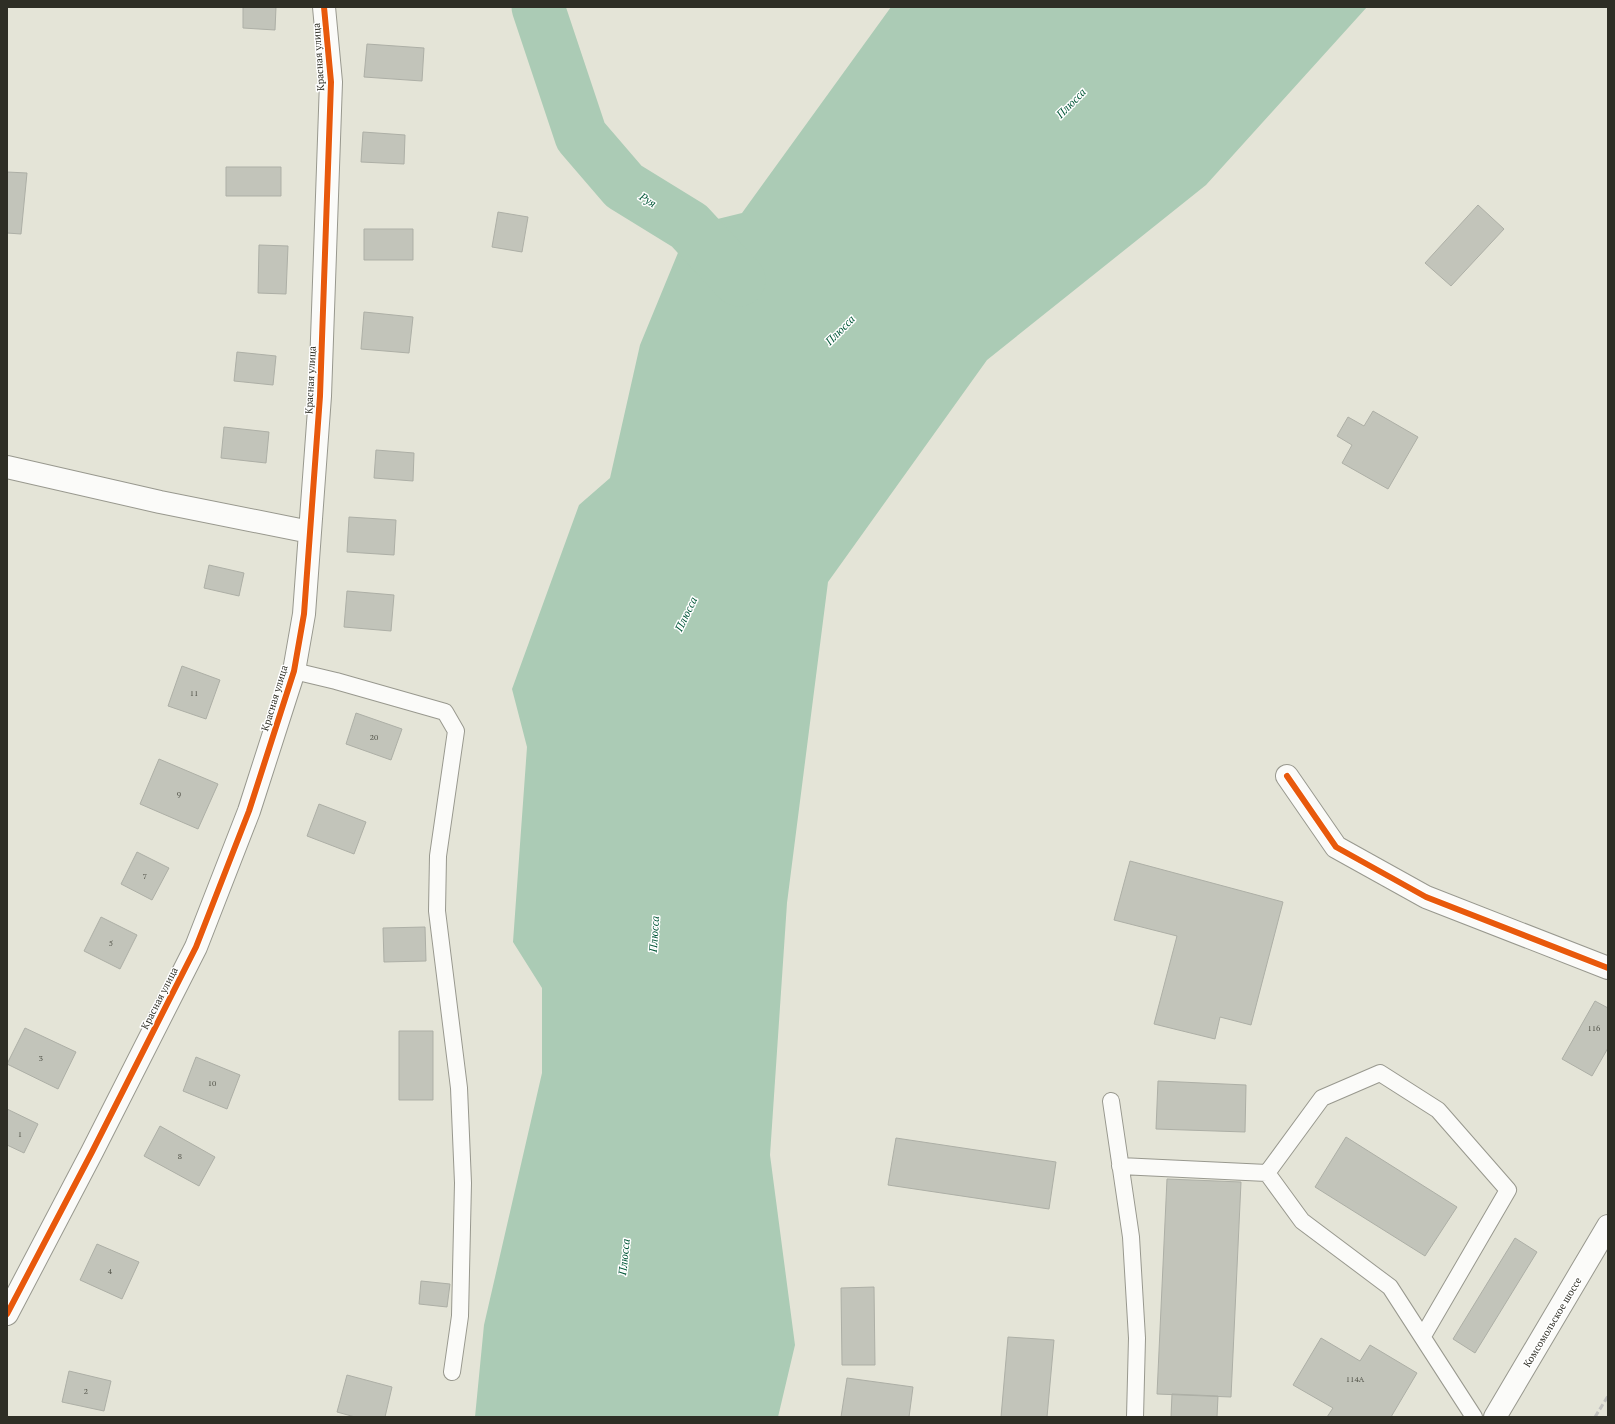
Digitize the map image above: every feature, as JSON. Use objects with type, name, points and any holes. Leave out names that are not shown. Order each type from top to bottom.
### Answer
[{"type":"street","name":"Красная улица","points":[[7,1314],[92,1152],[196,946],[249,811],[294,672],[304,614],[320,396],[331,82],[324,7]]},
{"type":"street","points":[[7,467],[160,502],[310,532]]},
{"type":"street","points":[[1287,776],[1336,847],[1426,897],[1608,968]]},
{"type":"street","name":"Комсомольское шоссе","points":[[1495,1417],[1608,1226]]},
{"type":"lane","points":[[294,672],[336,681],[445,712],[456,731],[438,856],[437,911],[459,1088],[463,1182],[460,1316],[452,1372]]},
{"type":"lane","points":[[1267,1173],[1322,1098],[1380,1073],[1438,1110],[1508,1190],[1423,1336]]},
{"type":"lane","points":[[1111,1101],[1130,1237],[1137,1338],[1135,1417]]},
{"type":"lane","points":[[1120,1166],[1267,1173]]},
{"type":"lane","points":[[1267,1173],[1302,1221],[1390,1287],[1474,1417]]},
{"type":"water","name":"Плюсса","points":[[891,7],[1367,7],[1206,185],[987,360],[828,582],[787,903],[770,1155],[795,1345],[778,1417],[475,1417],[484,1325],[542,1073],[542,988],[513,942],[527,747],[512,689],[579,505],[610,478],[640,345],[689,226],[742,213]]},
{"type":"building","points":[[243,7],[276,7],[275,30],[243,28]]},
{"type":"building","points":[[367,44],[424,48],[422,81],[364,77]]},
{"type":"building","points":[[363,132],[405,135],[404,164],[361,162]]},
{"type":"building","points":[[226,167],[281,167],[281,196],[226,196]]},
{"type":"building","points":[[7,172],[27,173],[21,234],[7,233]]},
{"type":"building","points":[[1478,205],[1504,229],[1451,286],[1425,263]]},
{"type":"building","points":[[498,212],[528,217],[522,252],[492,247]]},
{"type":"building","points":[[364,229],[413,229],[413,260],[364,260]]},
{"type":"building","points":[[259,245],[288,246],[286,294],[258,293]]},
{"type":"building","points":[[364,312],[413,317],[409,353],[361,349]]},
{"type":"building","points":[[237,352],[276,356],[273,385],[234,381]]},
{"type":"building","points":[[1373,411],[1418,437],[1388,489],[1342,463],[1352,445],[1337,436],[1348,417],[1364,426]]},
{"type":"building","points":[[224,427],[269,432],[266,463],[221,458]]},
{"type":"building","points":[[376,450],[414,453],[413,481],[374,478]]},
{"type":"building","points":[[349,517],[396,520],[394,555],[347,552]]},
{"type":"building","points":[[209,565],[244,573],[239,596],[204,588]]},
{"type":"building","points":[[347,591],[394,595],[391,631],[344,627]]},
{"type":"building","points":[[182,666],[220,680],[206,719],[168,706]]},
{"type":"building","points":[[356,713],[402,729],[391,760],[346,744]]},
{"type":"building","points":[[159,759],[218,784],[198,829],[140,804]]},
{"type":"building","points":[[319,804],[366,822],[354,854],[307,836]]},
{"type":"building","points":[[137,852],[169,868],[152,900],[121,884]]},
{"type":"building","points":[[1130,861],[1283,902],[1251,1025],[1220,1017],[1215,1039],[1154,1024],[1177,936],[1114,920]]},
{"type":"building","points":[[101,917],[137,935],[120,969],[84,951]]},
{"type":"building","points":[[425,927],[426,961],[384,962],[383,928]]},
{"type":"building","points":[[1595,1001],[1608,1008],[1608,1048],[1592,1076],[1562,1059]]},
{"type":"building","points":[[25,1028],[76,1052],[58,1089],[7,1064]]},
{"type":"building","points":[[399,1031],[433,1031],[433,1100],[399,1100]]},
{"type":"building","points":[[196,1057],[240,1075],[227,1109],[183,1091]]},
{"type":"building","points":[[1158,1081],[1246,1085],[1245,1132],[1156,1129]]},
{"type":"building","points":[[7,1109],[38,1124],[24,1153],[7,1145]]},
{"type":"building","points":[[160,1126],[215,1157],[199,1186],[144,1156]]},
{"type":"building","points":[[1346,1137],[1457,1207],[1425,1256],[1315,1187]]},
{"type":"building","points":[[896,1138],[1056,1162],[1049,1209],[888,1185]]},
{"type":"building","points":[[1167,1179],[1241,1182],[1231,1397],[1157,1394]]},
{"type":"building","points":[[1515,1238],[1537,1252],[1475,1353],[1453,1339]]},
{"type":"building","points":[[97,1244],[139,1262],[122,1299],[80,1280]]},
{"type":"building","points":[[421,1281],[450,1284],[447,1307],[419,1304]]},
{"type":"building","points":[[874,1287],[875,1365],[842,1365],[841,1288]]},
{"type":"building","points":[[1008,1337],[1054,1340],[1047,1417],[1001,1417]]},
{"type":"building","points":[[1321,1338],[1360,1361],[1370,1345],[1417,1373],[1391,1417],[1327,1417],[1333,1408],[1293,1385]]},
{"type":"building","points":[[69,1371],[111,1381],[104,1411],[62,1402]]},
{"type":"building","points":[[347,1375],[392,1387],[385,1417],[355,1417],[337,1412]]},
{"type":"building","points":[[847,1378],[913,1387],[909,1417],[841,1417]]},
{"type":"building","points":[[1172,1394],[1218,1396],[1217,1417],[1171,1417]]},
{"type":"waterway","name":"Руя","points":[[538,7],[581,136],[624,186],[689,226],[739,280]]},
{"type":"railway","points":[[1595,1417],[1608,1396]]},
{"type":"cycle path","points":[[7,1314],[92,1152],[196,947],[249,811],[294,671],[304,614],[320,396],[331,82],[324,7]]},
{"type":"cycle path","points":[[1287,776],[1336,847],[1426,897],[1608,968]]}]
